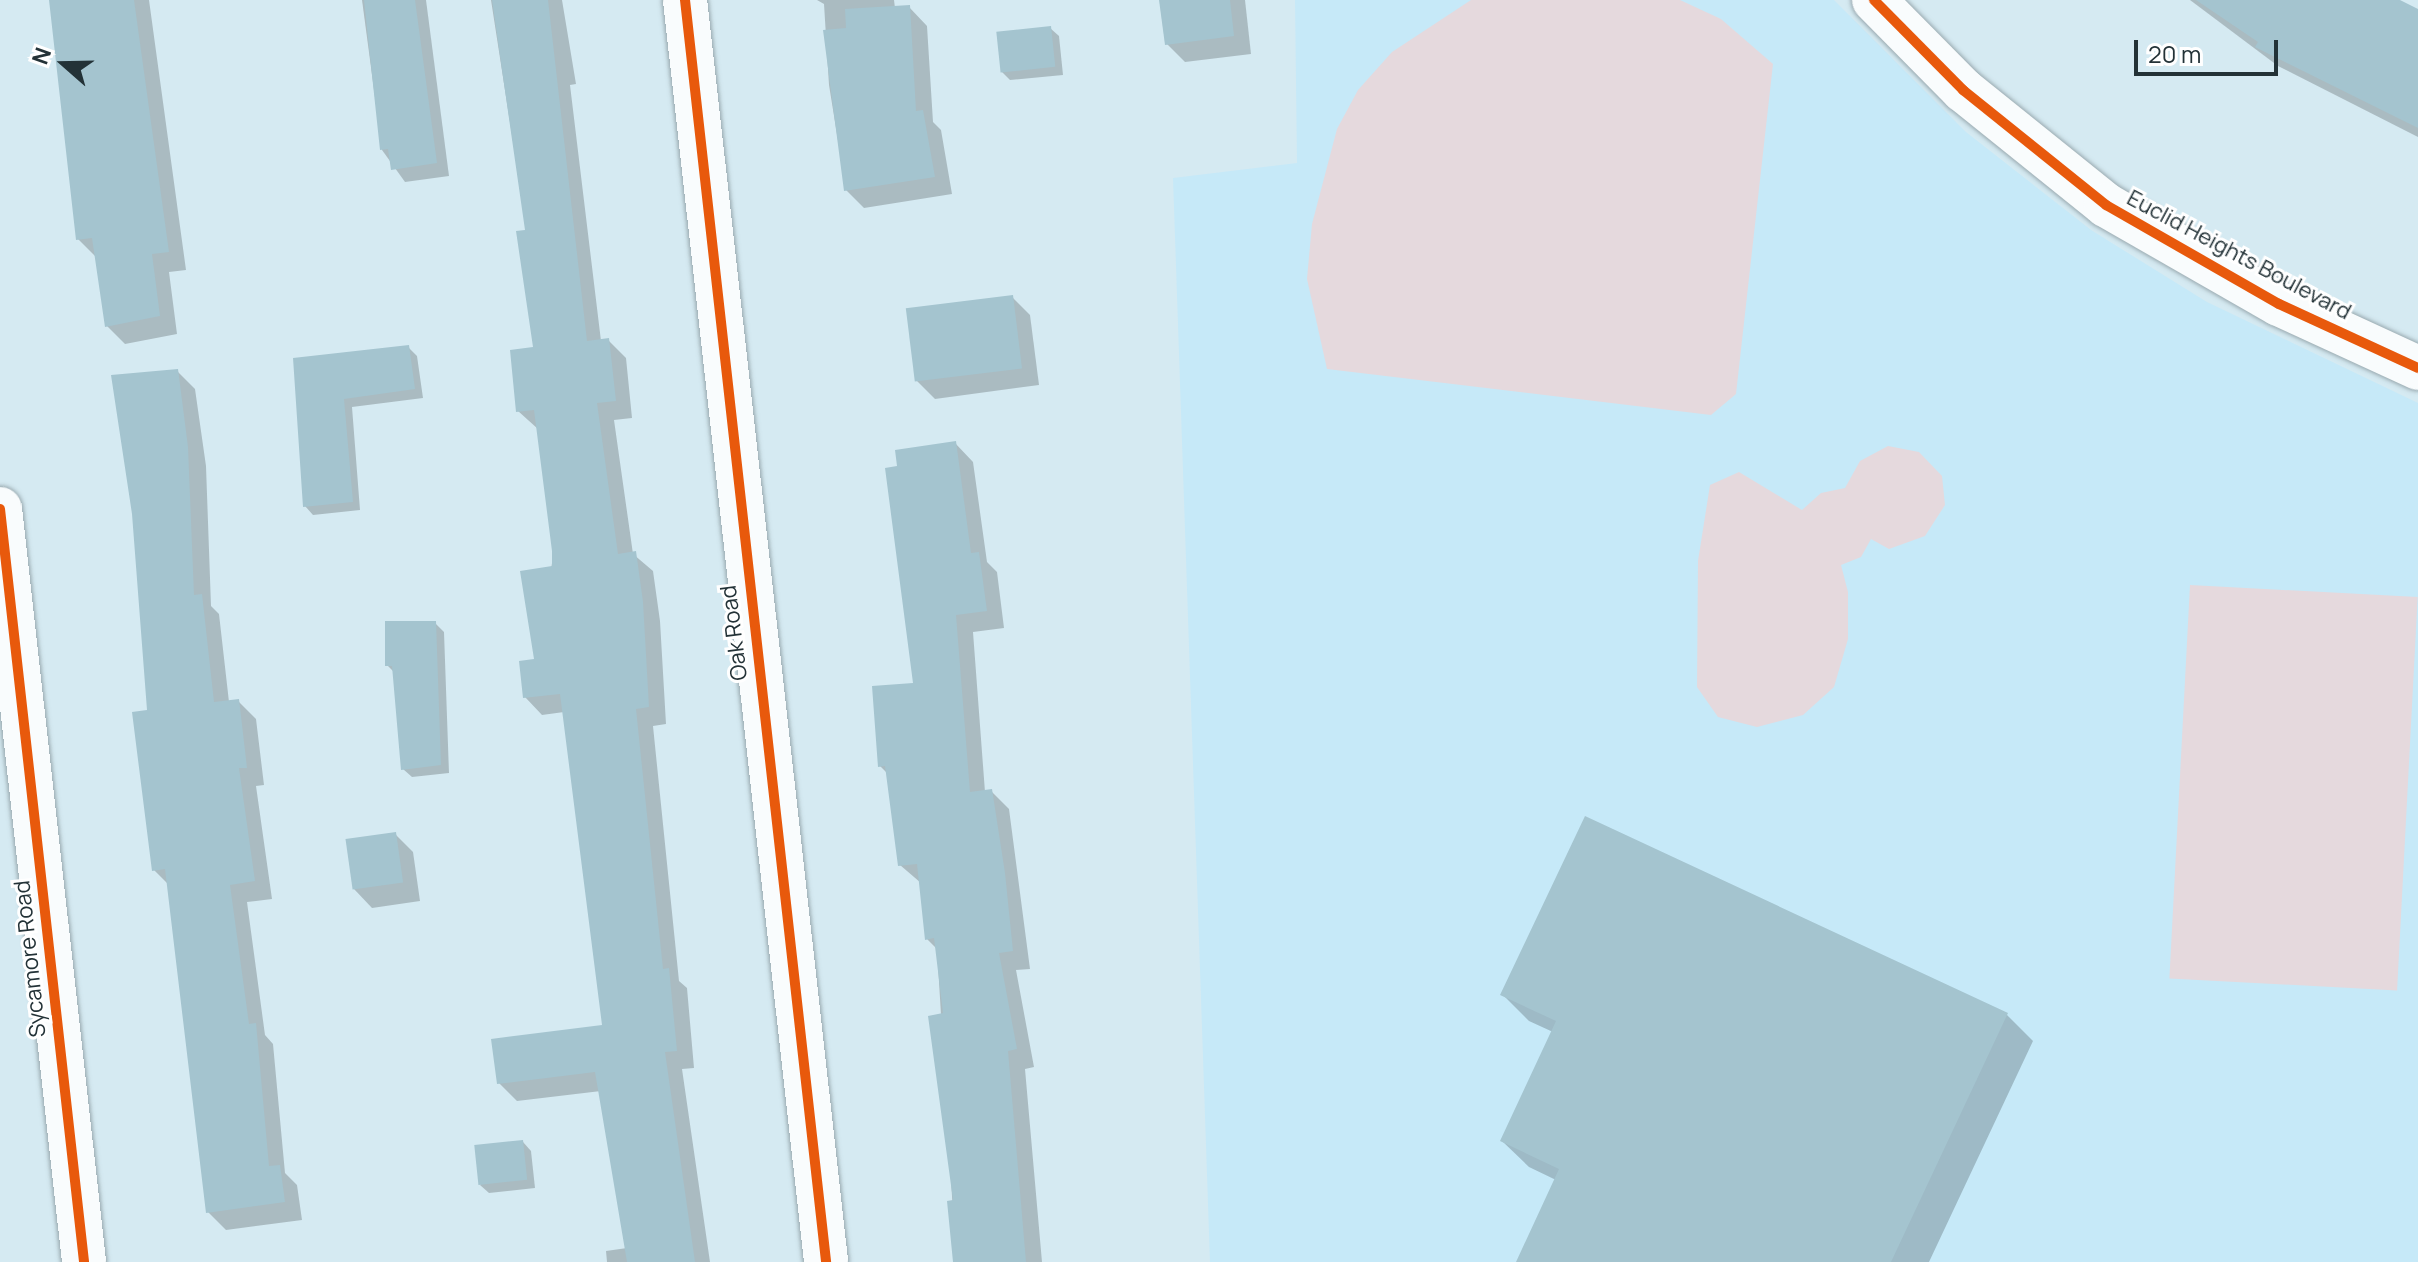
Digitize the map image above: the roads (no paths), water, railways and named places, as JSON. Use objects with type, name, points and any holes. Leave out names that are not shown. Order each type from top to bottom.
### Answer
[{"type":"street","name":"Oak Road","points":[[685,0],[826,1262]]},
{"type":"street","name":"Euclid Heights Boulevard","points":[[1874,0],[1963,90],[2106,205],[2279,304],[2418,368]]},
{"type":"street","name":"Sycamore Road","points":[[0,509],[84,1262]]}]
